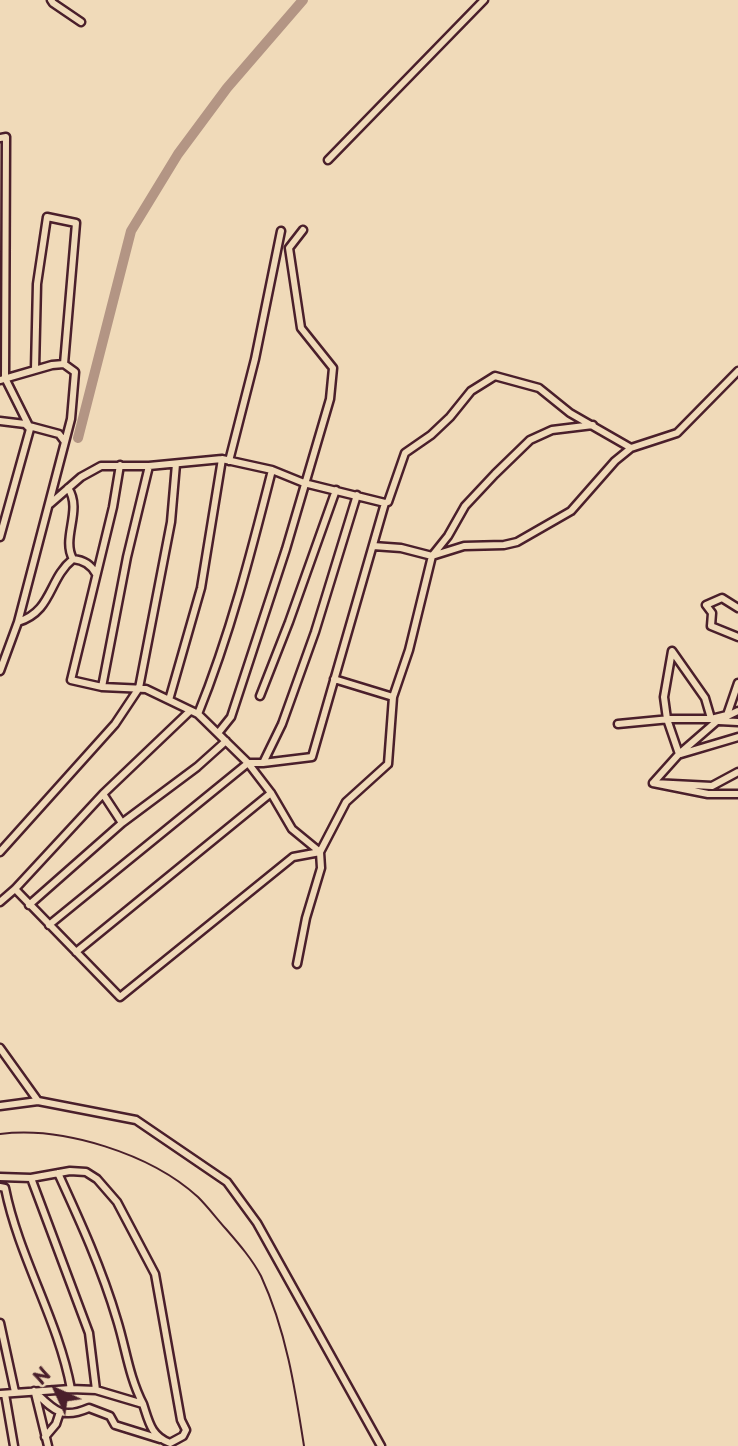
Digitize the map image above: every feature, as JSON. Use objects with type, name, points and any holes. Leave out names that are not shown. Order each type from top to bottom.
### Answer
[{"type":"street","points":[[51,0],[52,4],[81,22]]},
{"type":"street","points":[[328,160],[484,0]]},
{"type":"street","points":[[0,138],[6,137],[2,200],[2,379],[30,429],[0,537]]},
{"type":"street","points":[[35,369],[37,284],[47,217],[76,223],[64,364]]},
{"type":"street","points":[[219,732],[230,717],[278,573],[330,399],[333,368],[301,328],[289,248],[303,230]]},
{"type":"street","points":[[169,701],[201,588],[225,460],[255,359],[281,231]]},
{"type":"street","points":[[1,666],[18,622],[71,419],[75,372],[64,364],[2,379]]},
{"type":"street","points":[[373,546],[401,548],[432,556],[464,546],[517,542],[571,511],[615,461],[631,448],[677,433],[738,371]]},
{"type":"street","points":[[49,925],[248,763],[312,757],[385,503],[388,502],[405,453],[431,435],[471,391],[495,376],[539,388],[570,413],[631,448]]},
{"type":"street","points":[[0,421],[59,434],[65,442]]},
{"type":"street","points":[[298,964],[306,918],[321,869],[320,852],[346,802],[388,764],[393,697],[409,650],[432,556],[448,536],[465,506],[530,440],[552,430],[593,425]]},
{"type":"street","points":[[48,505],[81,477],[101,466],[149,466],[225,460],[272,470],[304,483],[385,503]]},
{"type":"street","points":[[0,852],[115,724],[139,688],[171,522],[176,464]]},
{"type":"street","points":[[120,465],[113,507],[71,680],[102,687],[139,688],[198,714],[248,763],[271,793],[292,828],[320,852]]},
{"type":"street","points":[[102,687],[127,556],[149,466]]},
{"type":"street","points":[[198,714],[226,640],[272,470]]},
{"type":"street","points":[[68,488],[74,498],[69,552],[73,559]]},
{"type":"street","points":[[260,696],[336,490]]},
{"type":"street","points":[[263,763],[275,742],[315,632],[358,495]]},
{"type":"street","points":[[18,622],[30,618],[42,608],[63,569],[73,559]]},
{"type":"street","points":[[73,559],[91,566],[97,575]]},
{"type":"street","points":[[738,608],[722,598],[706,606],[712,613],[711,626],[738,637]]},
{"type":"street","points":[[679,754],[663,697],[672,651],[705,698],[710,715]]},
{"type":"street","points":[[334,679],[393,697]]},
{"type":"street","points":[[653,783],[679,754],[727,715],[738,683]]},
{"type":"street","points":[[0,902],[103,794],[190,711]]},
{"type":"street","points":[[618,724],[667,719],[711,719],[738,711]]},
{"type":"street","points":[[717,721],[738,722]]},
{"type":"street","points":[[679,754],[738,737]]},
{"type":"street","points":[[29,905],[122,823],[197,767],[226,741]]},
{"type":"street","points":[[653,783],[712,786],[738,772]]},
{"type":"street","points":[[653,783],[708,794],[738,794]]},
{"type":"street","points":[[76,953],[271,793]]},
{"type":"street","points":[[103,794],[122,823]]},
{"type":"street","points":[[15,889],[120,997],[293,857],[320,852]]},
{"type":"street","points":[[0,1048],[38,1101]]},
{"type":"street","points":[[0,1105],[38,1101],[136,1120],[227,1182],[257,1223],[381,1446]]},
{"type":"street","points":[[0,1177],[31,1178],[70,1171],[86,1172],[97,1179],[117,1202],[155,1275],[181,1420],[187,1427],[183,1436],[170,1443],[115,1425],[110,1416],[89,1408],[74,1415],[60,1412],[34,1391]]},
{"type":"street","points":[[58,1173],[97,1257],[118,1322],[134,1385],[152,1432],[160,1439]]},
{"type":"street","points":[[31,1178],[89,1333],[96,1390]]},
{"type":"street","points":[[0,1187],[5,1188],[18,1237],[52,1318],[71,1389]]},
{"type":"street","points":[[0,1323],[15,1392]]},
{"type":"street","points":[[14,1446],[2,1394],[96,1390],[143,1404]]},
{"type":"street","points":[[34,1391],[48,1446]]},
{"type":"street","points":[[45,1437],[56,1424],[60,1412]]},
{"type":"waterway","points":[[78,438],[131,231],[178,154],[227,88],[303,0]]},
{"type":"railway","points":[[0,1134],[51,1134],[105,1146],[156,1168],[198,1197],[254,1264],[270,1296],[293,1381],[304,1446]]}]
